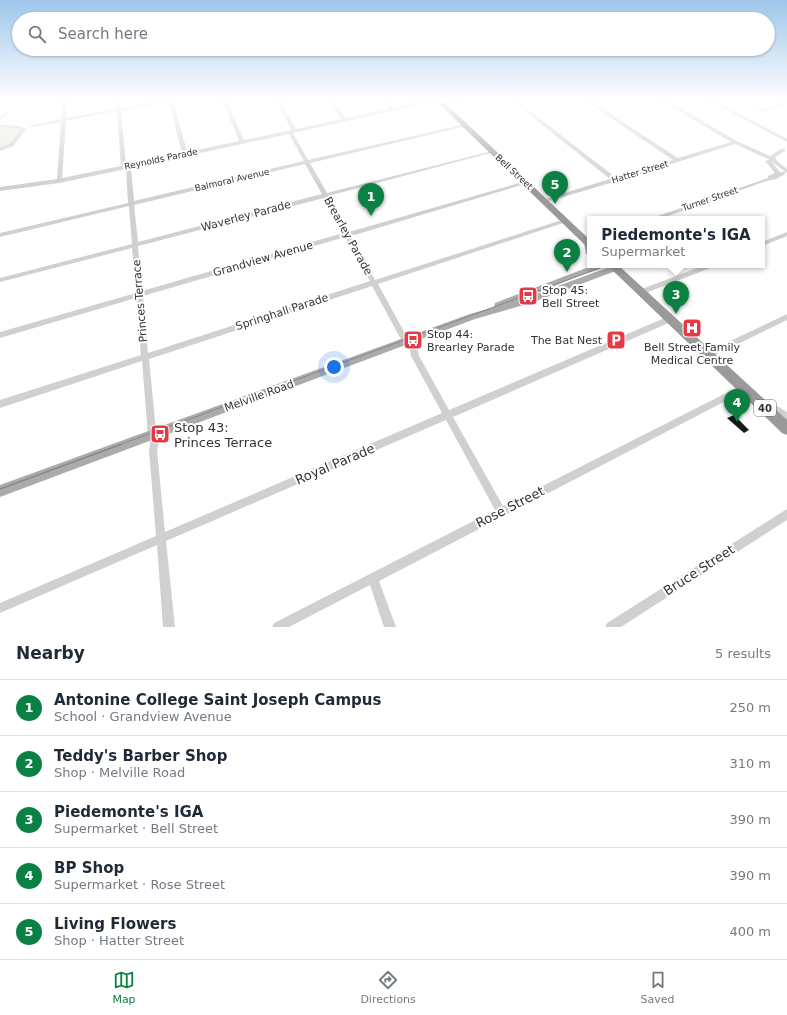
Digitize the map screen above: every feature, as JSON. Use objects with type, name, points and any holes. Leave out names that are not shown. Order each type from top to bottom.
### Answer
[{"type":"highway","name":"Bell Street","points":[[468,129],[587,241]]},
{"type":"highway","name":"40","points":[[614,268],[787,429]]},
{"type":"main road","name":"Melville Road","points":[[0,491],[473,316],[587,268]]},
{"type":"main road","name":"Melville Road","points":[[473,316],[516,305],[610,268]]},
{"type":"street","points":[[0,150],[13,144],[23,129]]},
{"type":"street","points":[[59,181],[62,129]]},
{"type":"street","name":"Princes Terrace","points":[[121,129],[131,204],[169,627]]},
{"type":"street","points":[[179,129],[185,154]]},
{"type":"street","points":[[237,129],[242,142]]},
{"type":"street","name":"Reynolds Parade","points":[[0,189],[59,181],[301,129]]},
{"type":"street","name":"Balmoral Avenue","points":[[0,235],[446,129]]},
{"type":"street","points":[[550,129],[615,180]]},
{"type":"street","points":[[630,129],[677,160]]},
{"type":"street","points":[[713,129],[775,165]]},
{"type":"street","points":[[765,129],[787,141]]},
{"type":"street","name":"Brearley Parade","points":[[293,131],[307,162],[501,512]]},
{"type":"street","points":[[735,142],[766,157],[786,173]]},
{"type":"street","name":"Hatter Street","points":[[544,201],[735,142]]},
{"type":"street","points":[[766,157],[770,153],[785,150]]},
{"type":"street","points":[[775,165],[772,156],[785,150]]},
{"type":"street","name":"Waverley Parade","points":[[0,280],[492,152]]},
{"type":"street","name":"Turner Street","points":[[765,180],[777,174],[775,165]]},
{"type":"street","name":"Turner Street","points":[[663,216],[786,173]]},
{"type":"street","name":"Grandview Avenue","points":[[0,335],[525,183]]},
{"type":"street","name":"Springhall Parade","points":[[0,404],[564,220]]},
{"type":"street","points":[[765,243],[787,234]]},
{"type":"street","points":[[641,292],[703,268]]},
{"type":"street","points":[[708,355],[787,318]]},
{"type":"street","name":"Royal Parade","points":[[0,608],[670,319]]},
{"type":"street","name":"Brearley Parade","points":[[407,341],[415,356]]},
{"type":"street","points":[[743,388],[787,417]]},
{"type":"street","name":"Rose Street","points":[[278,627],[743,388]]},
{"type":"street","name":"Bruce Street","points":[[611,627],[787,514]]},
{"type":"street","points":[[373,578],[390,627]]},
{"type":"shaded area","points":[[0,129],[21,129],[11,143],[0,149]]},
{"type":"building","points":[[734,415],[749,430],[744,433],[727,418]]},
{"type":"tram line","points":[[119,445],[600,268]]},
{"type":"tram line","points":[[0,489],[122,444]]},
{"type":"place","name":"Living Flowers","points":[[555,204]]},
{"type":"place","name":"Antonine College Saint Joseph Campus","points":[[371,216]]},
{"type":"place","name":"Teddy's Barber Shop","points":[[567,272]]},
{"type":"place","name":"Stop 45: Bell Street","points":[[528,296]]},
{"type":"place","name":"Piedemonte's IGA","points":[[676,314]]},
{"type":"place","name":"Bell Street Family Medical Centre","points":[[692,328]]},
{"type":"place","name":"Stop 44: Brearley Parade","points":[[413,340]]},
{"type":"place","name":"The Bat Nest","points":[[616,340]]},
{"type":"place","name":"BP Shop","points":[[737,422]]},
{"type":"place","name":"Stop 43: Princes Terrace","points":[[160,434]]}]
